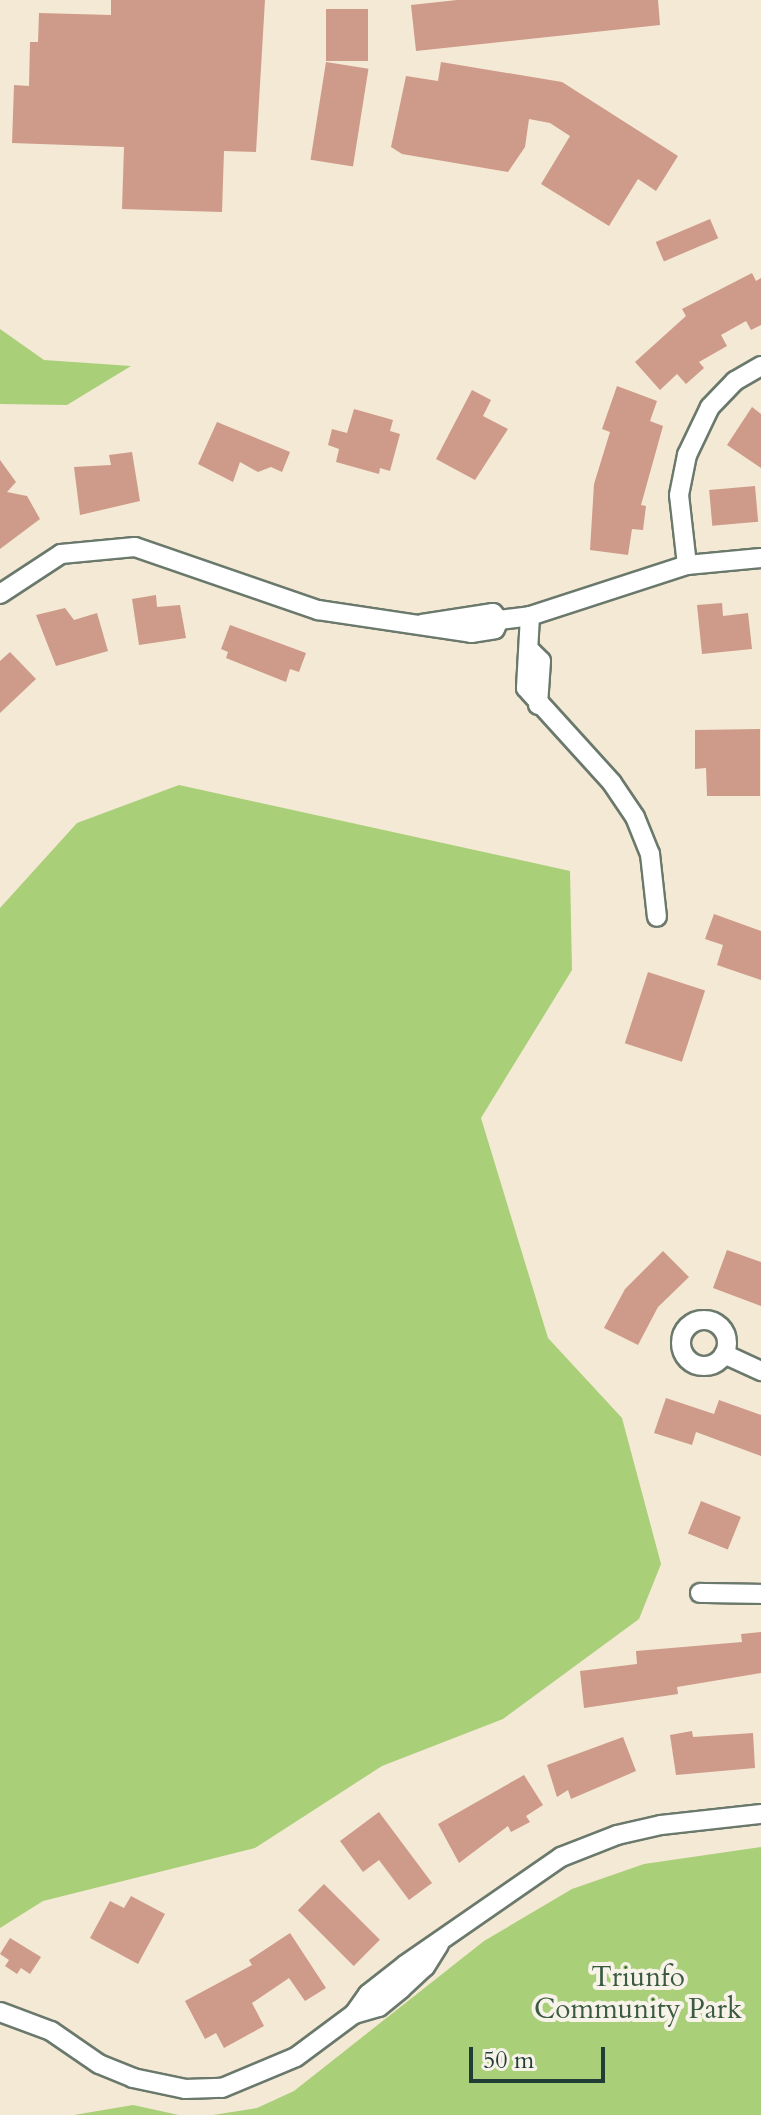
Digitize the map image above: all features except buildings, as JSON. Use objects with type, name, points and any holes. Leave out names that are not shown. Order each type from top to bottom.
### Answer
[{"type":"street","points":[[687,565],[679,495],[687,455],[710,407],[735,381],[761,366]]},
{"type":"street","points":[[0,594],[61,554],[135,547],[166,553],[297,604],[419,624],[493,613],[499,620],[530,616],[687,565],[761,558]]},
{"type":"street","points":[[530,616],[531,651],[541,661],[538,705],[612,783],[635,817],[650,854],[657,917]]},
{"type":"street","points":[[724,1354],[761,1371]]},
{"type":"street","points":[[700,1593],[761,1594]]},
{"type":"street","points":[[0,2012],[51,2031],[99,2064],[122,2073],[203,2089],[270,2071],[354,2014],[379,2007],[411,1981],[444,1935],[561,1857],[617,1835],[761,1814]]},
{"type":"green space","points":[[0,329],[44,360],[131,366],[67,405],[0,404]]},
{"type":"green space","points":[[179,785],[570,871],[572,970],[481,1118],[548,1338],[622,1418],[661,1564],[639,1619],[503,1719],[382,1766],[255,1848],[43,1901],[0,1928],[0,908],[77,823]]},
{"type":"green space","name":"Triunfo Community Park","points":[[761,1847],[761,2115],[213,2115],[257,2108],[294,2091],[484,1941],[572,1889],[644,1864]]},
{"type":"green space","points":[[133,2105],[179,2115],[74,2115]]}]
